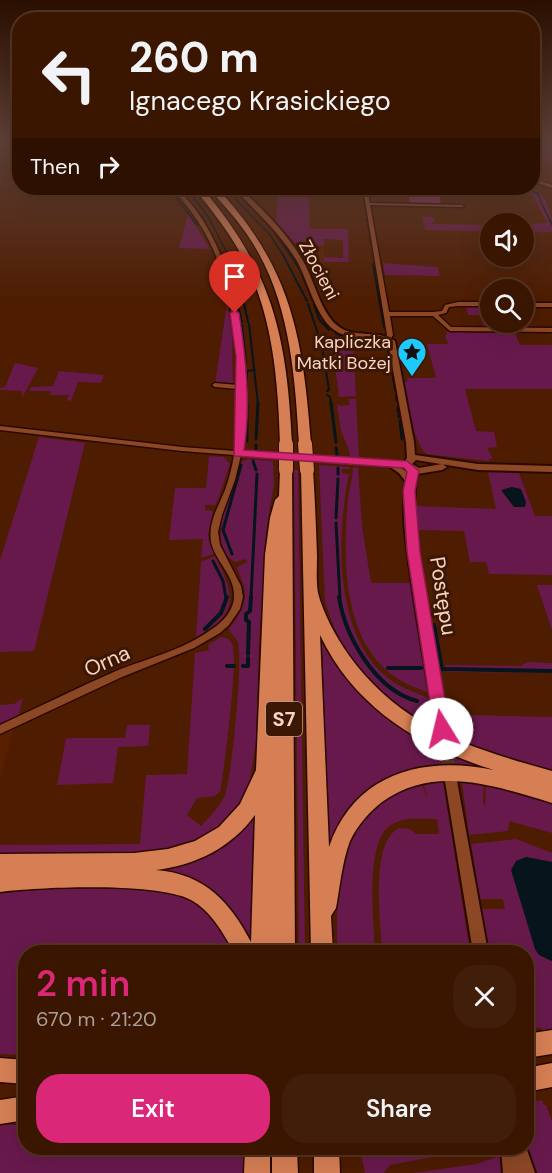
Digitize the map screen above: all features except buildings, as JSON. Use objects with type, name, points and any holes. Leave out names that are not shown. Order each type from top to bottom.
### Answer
[{"type":"highway","name":"S7","points":[[204,195],[223,216],[241,242],[263,291],[280,371],[286,444],[284,945]]},
{"type":"highway","name":"S7","points":[[219,195],[253,235],[280,287],[297,351],[307,470],[321,942]]},
{"type":"highway","points":[[262,945],[265,767],[274,526],[286,478]]},
{"type":"highway","points":[[310,590],[335,648],[366,688],[393,714],[431,738],[458,751],[552,779]]},
{"type":"highway","points":[[0,864],[151,862],[197,851],[220,837],[246,811],[265,767]]},
{"type":"highway","points":[[321,942],[339,844],[355,815],[363,806],[394,783],[419,775],[455,771],[479,774],[552,794]]},
{"type":"highway","points":[[0,882],[126,879],[174,882],[199,892],[218,907],[229,920],[242,945]]},
{"type":"highway","points":[[534,1045],[552,1042]]},
{"type":"highway","points":[[0,1070],[18,1071]]},
{"type":"highway","points":[[534,1078],[552,1075]]},
{"type":"highway","points":[[0,1112],[18,1109]]},
{"type":"highway","points":[[257,1173],[258,1155]]},
{"type":"highway","points":[[285,1155],[285,1173]]},
{"type":"highway","points":[[327,1155],[327,1173]]},
{"type":"street","points":[[182,195],[194,208],[222,263],[238,330],[242,387],[241,434],[238,454]]},
{"type":"street","name":"Złocieni","points":[[244,195],[278,230],[290,246],[310,277],[330,323],[354,336],[388,339]]},
{"type":"street","name":"Postępu","points":[[366,195],[387,314],[390,335],[388,339],[391,341],[410,442],[413,552],[442,729]]},
{"type":"street","points":[[368,204],[462,206]]},
{"type":"street","points":[[387,314],[433,314],[444,312],[447,306],[453,304],[480,304]]},
{"type":"street","points":[[534,305],[552,305]]},
{"type":"street","points":[[433,314],[450,329],[552,330]]},
{"type":"street","points":[[215,385],[242,387]]},
{"type":"street","points":[[0,428],[141,445],[390,465],[421,472],[426,462]]},
{"type":"street","name":"Postępu","points":[[410,442],[426,462]]},
{"type":"street","name":"Orna","points":[[0,730],[119,674],[191,644],[226,622],[235,609],[239,591],[216,542],[214,529],[238,454]]},
{"type":"street","points":[[390,465],[402,471],[426,462],[552,469]]},
{"type":"street","points":[[451,781],[480,945]]},
{"type":"street","points":[[511,1155],[512,1173]]},
{"type":"street","points":[[520,1155],[526,1173]]},
{"type":"shaded area","points":[[540,194],[548,206],[552,232],[534,232],[534,224],[547,223],[533,195]]},
{"type":"shaded area","points":[[278,195],[309,195],[310,229],[348,229],[349,262],[324,262],[324,257],[343,258],[343,240],[324,239],[324,245],[297,245],[276,222]]},
{"type":"shaded area","points":[[371,195],[409,195],[410,204],[372,203]]},
{"type":"shaded area","points":[[409,195],[439,195],[441,205],[410,204]]},
{"type":"shaded area","points":[[188,214],[210,249],[179,248]]},
{"type":"shaded area","points":[[422,217],[433,217],[435,222],[430,224],[480,225],[480,231],[425,230]]},
{"type":"shaded area","points":[[297,245],[324,245],[324,273],[314,273]]},
{"type":"shaded area","points":[[383,263],[438,267],[440,276],[385,275]]},
{"type":"shaded area","points":[[227,304],[232,336],[233,386],[215,384]]},
{"type":"shaded area","points":[[466,305],[480,305],[480,315],[468,315]]},
{"type":"shaded area","points":[[448,331],[515,333],[520,345],[552,345],[552,389],[465,389],[476,431],[494,432],[497,447],[487,448],[493,459],[489,461],[426,454],[414,431],[404,382],[408,381],[407,378],[436,378],[427,344],[448,344],[445,336]]},
{"type":"shaded area","points":[[329,341],[353,342],[356,396],[339,397]]},
{"type":"shaded area","points":[[15,363],[38,368],[22,398],[22,391],[0,390],[5,387]]},
{"type":"shaded area","points":[[59,371],[104,375],[101,383],[78,382],[71,401],[67,400],[69,395],[50,395],[51,391],[29,391],[31,387],[53,386]]},
{"type":"shaded area","points":[[348,399],[356,399],[359,459],[350,458],[341,431],[337,404],[350,405]]},
{"type":"shaded area","points":[[39,437],[85,443],[34,651],[0,652],[0,560]]},
{"type":"shaded area","points":[[209,456],[224,457],[230,464],[216,505],[205,505],[205,510],[213,511],[208,536],[214,554],[201,558],[203,539],[169,540],[175,488],[206,488]]},
{"type":"shaded area","points":[[248,459],[273,461],[274,484],[266,531],[256,742],[250,779],[242,801],[226,822],[205,838],[181,847],[152,852],[0,858],[0,845],[140,844],[146,775],[187,774],[195,653],[209,650],[208,645],[225,637],[232,644],[234,670],[220,792],[215,796],[197,798],[187,815],[201,826],[222,801],[230,768],[239,671],[238,643],[229,628],[239,614],[245,598],[244,586],[237,567],[247,562],[246,559],[235,562],[226,553],[221,529],[238,464]]},
{"type":"shaded area","points":[[319,465],[349,467],[349,469],[342,469],[342,473],[349,474],[342,527],[341,557],[350,616],[360,642],[375,665],[395,683],[428,698],[434,727],[417,719],[416,716],[422,705],[414,715],[398,707],[369,683],[347,652],[330,618],[325,600]]},
{"type":"shaded area","points":[[353,467],[358,468],[362,526],[371,583],[410,583],[427,692],[401,681],[379,663],[365,644],[356,621],[350,597],[346,547],[348,499]]},
{"type":"shaded area","points":[[294,470],[298,470],[305,945],[299,945]]},
{"type":"shaded area","points":[[488,472],[519,473],[535,516],[552,516],[552,575],[489,574],[486,562],[470,562],[464,531],[419,530],[416,506],[496,509]]},
{"type":"shaded area","points":[[512,487],[521,489],[526,502],[525,507],[514,507],[501,490]]},
{"type":"shaded area","points":[[215,556],[227,582],[230,602],[227,612],[220,620],[196,637],[201,562]]},
{"type":"shaded area","points":[[537,585],[552,585],[552,630]]},
{"type":"shaded area","points":[[322,643],[344,676],[367,702],[393,723],[420,740],[482,765],[552,785],[423,768],[388,779],[329,850]]},
{"type":"shaded area","points":[[528,662],[552,663],[552,673],[447,672],[445,665],[520,666]]},
{"type":"shaded area","points":[[23,698],[18,718],[0,727],[0,705],[14,704]]},
{"type":"shaded area","points":[[467,715],[552,717],[552,772],[477,752],[467,744],[437,729],[451,730],[448,719],[459,718],[468,721]]},
{"type":"shaded area","points":[[127,725],[150,725],[148,746],[118,747],[113,783],[57,785],[66,738],[125,738]]},
{"type":"shaded area","points":[[14,727],[0,781],[0,734]]},
{"type":"shaded area","points":[[443,781],[469,945],[382,945],[380,866],[390,836],[399,828],[410,829],[416,834],[439,834],[437,819],[407,819],[391,825],[383,834],[377,848],[372,884],[375,945],[337,945],[337,886],[344,853],[359,821],[388,793],[422,785],[428,799],[424,785]]},
{"type":"shaded area","points":[[462,782],[484,786],[485,807],[486,786],[552,799],[552,833],[509,821],[508,831],[469,835]]},
{"type":"shaded area","points":[[257,806],[254,945],[243,925],[214,894],[0,870],[162,867]]},
{"type":"shaded area","points":[[516,839],[552,853],[552,862],[526,857],[535,949],[539,955],[552,961],[552,1030],[543,1031],[541,1028],[534,1027],[534,945],[488,945],[482,909],[505,909],[503,899],[480,899],[471,844]]},
{"type":"shaded area","points":[[526,857],[552,862],[552,961],[539,955],[535,949],[511,870],[516,861]]},
{"type":"shaded area","points":[[149,885],[200,901],[232,945],[18,945],[18,1055],[0,1054],[0,887]]},
{"type":"shaded area","points":[[542,1100],[552,1121],[552,1173],[537,1173],[530,1155],[534,1155],[534,1102]]},
{"type":"shaded area","points":[[0,1125],[18,1125],[18,1155],[244,1155],[243,1173],[0,1173]]},
{"type":"shaded area","points":[[361,1155],[443,1155],[390,1165],[384,1173],[365,1173]]},
{"type":"shaded area","points":[[500,1156],[502,1173],[413,1173],[476,1164]]},
{"type":"waterway","points":[[174,195],[197,225]]},
{"type":"waterway","points":[[185,195],[203,218],[222,255]]},
{"type":"waterway","points":[[192,195],[209,218],[228,255]]},
{"type":"waterway","points":[[232,195],[266,231]]},
{"type":"waterway","points":[[240,195],[273,229]]},
{"type":"waterway","points":[[363,195],[371,244]]},
{"type":"waterway","points":[[538,195],[540,199]]},
{"type":"waterway","points":[[540,200],[552,225]]},
{"type":"waterway","points":[[268,232],[283,255]]},
{"type":"waterway","points":[[274,232],[290,255]]},
{"type":"waterway","points":[[222,253],[242,322]]},
{"type":"waterway","points":[[228,253],[240,285],[248,322]]},
{"type":"waterway","points":[[282,253],[307,301]]},
{"type":"waterway","points":[[289,253],[300,270],[313,301]]},
{"type":"waterway","points":[[373,264],[384,327]]},
{"type":"waterway","points":[[308,304],[322,346],[329,390],[327,391]]},
{"type":"waterway","points":[[314,305],[319,319],[329,330]]},
{"type":"waterway","points":[[249,324],[254,370]]},
{"type":"waterway","points":[[242,325],[246,364]]},
{"type":"waterway","points":[[336,334],[387,343],[395,390]]},
{"type":"waterway","points":[[247,441],[247,371],[254,370]]},
{"type":"waterway","points":[[254,370],[258,404]]},
{"type":"waterway","points":[[327,395],[330,397],[331,404]]},
{"type":"waterway","points":[[396,396],[397,401]]},
{"type":"waterway","points":[[331,403],[336,442]]},
{"type":"waterway","points":[[256,439],[258,404]]},
{"type":"waterway","points":[[400,421],[402,439]]},
{"type":"waterway","points":[[336,448],[337,455]]},
{"type":"waterway","points":[[253,461],[256,470]]},
{"type":"waterway","points":[[232,554],[223,530],[241,465]]},
{"type":"waterway","points":[[338,468],[338,474]]},
{"type":"waterway","points":[[251,598],[257,474]]},
{"type":"waterway","points":[[336,518],[338,479]]},
{"type":"waterway","points":[[336,523],[340,598]]},
{"type":"waterway","points":[[213,561],[223,581],[226,598]]},
{"type":"waterway","points":[[205,629],[221,613],[227,597]]},
{"type":"waterway","points":[[248,654],[249,622],[246,620],[246,614],[250,611],[251,597]]},
{"type":"waterway","points":[[339,597],[348,628],[364,660],[388,686],[417,701]]},
{"type":"waterway","points":[[434,625],[442,669],[552,671]]},
{"type":"waterway","points":[[243,666],[248,666],[248,658]]},
{"type":"waterway","points":[[227,666],[234,666]]},
{"type":"waterway","points":[[388,668],[421,668]]},
{"type":"tunnel","points":[[444,738],[451,779]]},
{"type":"place","name":"Kapliczka Matki Bożej","points":[[412,378]]},
{"type":"route","points":[[235,313],[241,357],[241,434],[238,454],[407,465],[413,471],[409,491],[413,552],[442,729]]}]
